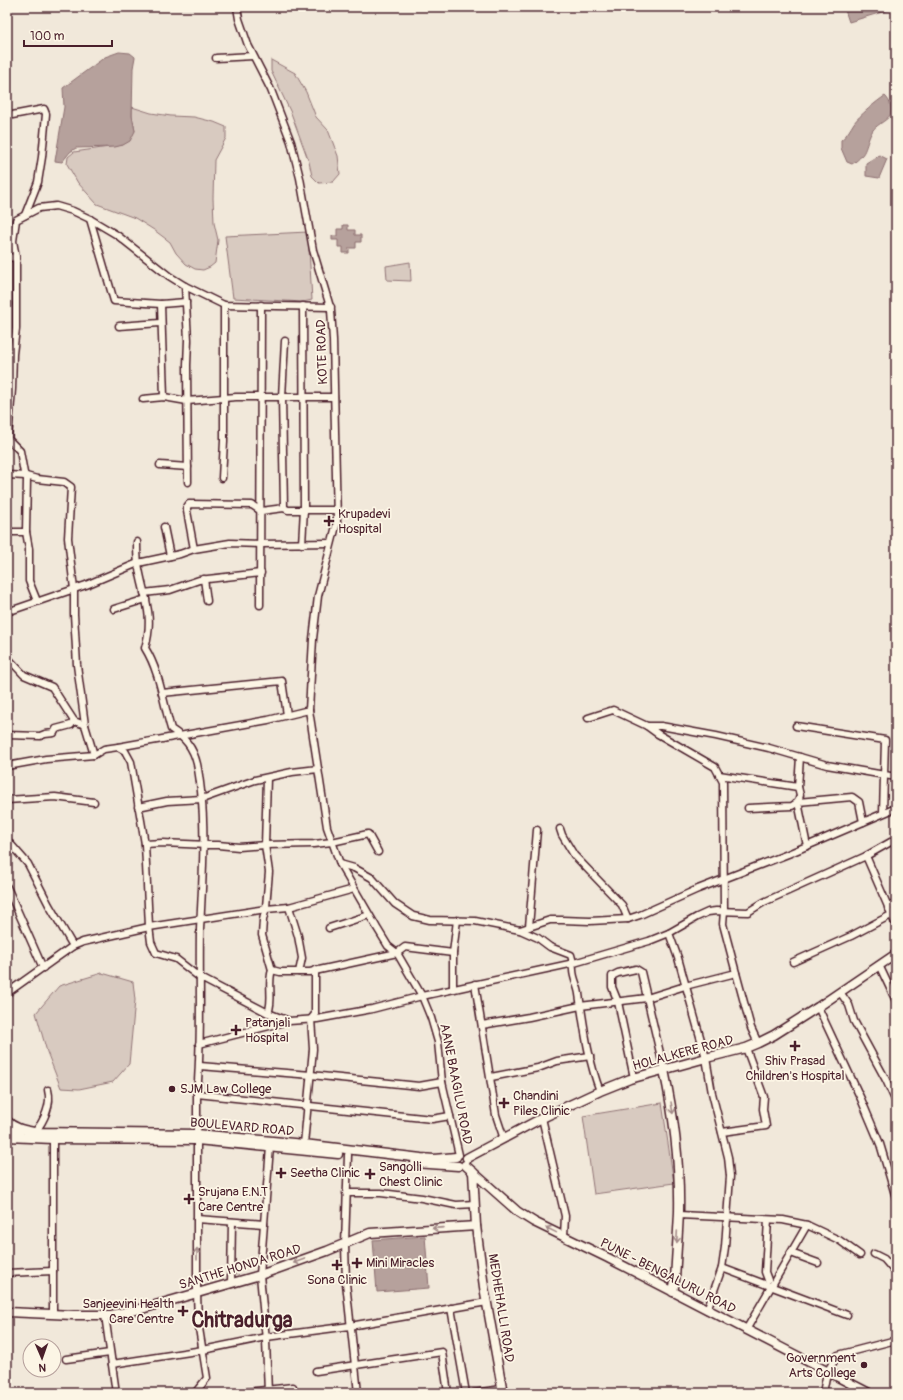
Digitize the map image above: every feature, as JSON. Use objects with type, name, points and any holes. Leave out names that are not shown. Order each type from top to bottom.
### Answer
[{"type":"main road","name":"HOLALKERE ROAD","points":[[461,1160],[542,1118],[600,1091],[634,1078],[758,1044],[818,1007],[896,954]]},
{"type":"main road","points":[[664,1070],[674,1124],[678,1188],[679,1215],[675,1282],[673,1292]]},
{"type":"main road","points":[[7,1121],[12,1126],[30,1134]]},
{"type":"main road","points":[[7,1130],[18,1136],[30,1134]]},
{"type":"main road","points":[[7,1137],[30,1134]]},
{"type":"main road","name":"BOULEVARD ROAD","points":[[30,1134],[197,1137],[304,1144],[421,1158],[461,1160]]},
{"type":"main road","name":"BOULEVARD ROAD","points":[[30,1134],[53,1139],[197,1137],[270,1147],[433,1165],[461,1160]]},
{"type":"main road","name":"PUNE - BENGALURU ROAD","points":[[461,1160],[518,1212],[534,1222],[869,1393]]},
{"type":"main road","name":"MEDHEHALLI ROAD","points":[[473,1172],[476,1226],[487,1302],[503,1391]]},
{"type":"main road","name":"SANTHE HONDA ROAD","points":[[7,1312],[105,1315],[145,1308],[260,1275],[362,1236],[375,1233],[476,1226]]},
{"type":"street","name":"KOTE ROAD","points":[[236,7],[243,32],[253,56],[271,90],[291,142],[300,178],[313,250],[331,307],[337,522],[318,596],[313,639],[309,710],[327,827],[340,864]]},
{"type":"street","points":[[216,58],[253,56]]},
{"type":"street","points":[[7,116],[44,110],[46,114],[38,182],[25,215]]},
{"type":"street","points":[[37,602],[29,581],[29,549],[26,532],[27,479],[24,473],[20,452],[8,439],[16,329],[13,293],[16,258],[13,241],[16,220],[39,208],[56,206],[74,211],[117,235],[169,276],[185,286],[224,305],[331,307]]},
{"type":"street","points":[[90,219],[114,301],[160,304],[186,302]]},
{"type":"street","points":[[7,258],[16,258]]},
{"type":"street","points":[[185,286],[188,340],[188,482]]},
{"type":"street","points":[[160,304],[164,397]]},
{"type":"street","points":[[222,478],[224,305]]},
{"type":"street","points":[[260,605],[261,305]]},
{"type":"street","points":[[302,544],[304,509],[303,306]]},
{"type":"street","points":[[119,326],[160,323]]},
{"type":"street","points":[[284,508],[282,397],[285,341]]},
{"type":"street","points":[[143,399],[164,397],[187,401],[260,397],[334,397]]},
{"type":"street","points":[[160,465],[188,467]]},
{"type":"street","points":[[7,475],[26,476],[37,479],[64,482],[71,487],[68,538],[74,589],[77,665],[85,725],[94,755]]},
{"type":"street","points":[[194,549],[187,511],[189,504],[252,505],[261,511],[284,508],[288,510],[336,510]]},
{"type":"street","points":[[164,527],[170,556]]},
{"type":"street","points":[[7,532],[26,532]]},
{"type":"street","points":[[137,542],[138,562],[149,613],[149,634],[145,648],[151,658],[171,729],[182,736],[191,748],[197,764],[204,815],[199,977],[200,1066],[197,1094],[197,1293],[198,1322],[208,1378],[195,1393]]},
{"type":"street","points":[[7,612],[86,585],[138,562],[170,556],[194,549],[230,543],[331,543]]},
{"type":"street","points":[[114,609],[145,596],[204,579],[261,573]]},
{"type":"street","points":[[204,579],[207,601]]},
{"type":"street","points":[[7,657],[24,675],[52,687],[74,721],[85,725]]},
{"type":"street","points":[[162,693],[282,681],[287,715]]},
{"type":"street","points":[[7,766],[46,759],[94,755],[104,749],[182,736],[309,710]]},
{"type":"street","points":[[588,718],[612,710],[648,726],[658,734],[715,768],[723,782],[723,924],[751,1028],[758,1044]]},
{"type":"street","points":[[7,735],[40,736],[54,733],[56,729],[71,725],[74,721]]},
{"type":"street","points":[[648,726],[661,726],[716,736],[827,765],[883,776],[896,777]]},
{"type":"street","points":[[796,726],[884,740],[883,813]]},
{"type":"street","points":[[118,747],[125,751],[131,762],[145,844],[146,890],[149,927],[151,942],[156,953],[176,959],[199,977],[268,1013],[289,1021]]},
{"type":"street","points":[[800,757],[798,786],[800,795],[798,802],[807,846]]},
{"type":"street","points":[[138,808],[167,801],[202,799],[255,780],[318,769]]},
{"type":"street","points":[[719,775],[798,786]]},
{"type":"street","points":[[267,778],[265,845],[269,872],[262,935],[272,970],[269,977],[270,1007],[268,1013]]},
{"type":"street","points":[[7,800],[55,797],[94,802]]},
{"type":"street","points":[[748,808],[792,806],[798,802],[852,797],[859,802],[863,822]]},
{"type":"street","points":[[520,930],[550,920],[590,921],[628,919],[896,808]]},
{"type":"street","points":[[560,829],[574,855],[622,905],[628,919]]},
{"type":"street","points":[[529,927],[537,830]]},
{"type":"street","points":[[145,844],[162,843],[239,847],[314,844],[332,842],[368,834],[378,852]]},
{"type":"street","points":[[199,1044],[289,1021],[372,1009],[475,984],[574,964],[669,933],[696,917],[708,912],[748,912],[764,902],[866,856],[896,839]]},
{"type":"street","points":[[7,840],[28,864],[73,946]]},
{"type":"street","points":[[866,856],[896,925]]},
{"type":"street","points":[[340,864],[354,868],[372,878],[396,904],[413,916],[430,920],[475,921],[520,930],[538,938],[550,947],[571,955],[574,964],[573,970],[579,992],[583,1028],[594,1077],[600,1091]]},
{"type":"street","name":"AANE BAAGILU ROAD","points":[[340,864],[388,946],[397,953],[422,996],[431,1018],[438,1042],[442,1082],[461,1160]]},
{"type":"street","points":[[7,887],[43,968]]},
{"type":"street","points":[[7,993],[73,946],[83,942],[149,927],[266,909],[289,907],[354,889]]},
{"type":"street","points":[[888,908],[896,902]]},
{"type":"street","points":[[289,907],[298,936],[302,958],[299,972]]},
{"type":"street","points":[[329,928],[369,915]]},
{"type":"street","points":[[793,962],[891,916]]},
{"type":"street","points":[[453,989],[453,953],[457,920]]},
{"type":"street","points":[[669,933],[678,958],[706,1058],[730,1176],[722,1268],[707,1310]]},
{"type":"street","points":[[272,970],[280,972],[315,970],[397,953],[405,947],[453,953]]},
{"type":"street","points":[[879,965],[896,1001]]},
{"type":"street","points":[[634,1078],[618,1002],[612,987],[612,976],[618,973],[636,969],[642,974],[664,1070]]},
{"type":"street","points":[[304,1144],[313,1049],[311,1019],[315,1014],[315,970]]},
{"type":"street","points":[[482,1025],[580,1006],[647,998],[685,986],[736,973]]},
{"type":"street","points":[[475,984],[496,1114],[504,1139]]},
{"type":"street","points":[[840,992],[849,1005],[854,1021],[886,1080],[896,1102]]},
{"type":"street","points":[[818,1007],[880,1144],[896,1198]]},
{"type":"street","points":[[722,1132],[766,1126],[763,1109],[764,1097],[746,1048]]},
{"type":"street","points":[[491,1077],[590,1056]]},
{"type":"street","points":[[200,1066],[419,1086],[442,1082]]},
{"type":"street","points":[[30,1134],[43,1122],[47,1111],[48,1090]]},
{"type":"street","points":[[197,1094],[432,1119],[450,1116]]},
{"type":"street","points":[[542,1118],[565,1216],[564,1236]]},
{"type":"street","points":[[53,1139],[53,1314]]},
{"type":"street","points":[[268,1391],[266,1337],[260,1275],[270,1147]]},
{"type":"street","points":[[348,1155],[344,1244],[350,1326],[358,1393]]},
{"type":"street","points":[[346,1193],[381,1193],[422,1198],[456,1205],[475,1204]]},
{"type":"street","points":[[679,1215],[783,1220],[807,1225],[839,1240],[860,1256]]},
{"type":"street","points":[[197,1219],[264,1224]]},
{"type":"street","points":[[768,1220],[765,1272],[768,1280]]},
{"type":"street","points":[[231,1283],[232,1222]]},
{"type":"street","points":[[746,1330],[807,1225]]},
{"type":"street","points":[[791,1253],[818,1263]]},
{"type":"street","points":[[874,1254],[884,1259],[896,1273]]},
{"type":"street","points":[[722,1268],[847,1315]]},
{"type":"street","points":[[7,1273],[53,1271]]},
{"type":"street","points":[[112,1364],[203,1350],[266,1337],[350,1326],[487,1302]]},
{"type":"street","points":[[451,1308],[466,1393]]},
{"type":"street","points":[[105,1315],[116,1393]]},
{"type":"street","points":[[823,1393],[827,1372],[838,1355],[896,1340]]},
{"type":"street","points":[[316,1370],[442,1352],[448,1393]]},
{"type":"street","points":[[66,1359],[110,1353]]},
{"type":"street","points":[[7,1365],[9,1393]]},
{"type":"street","points":[[238,1393],[268,1391],[293,1387]]},
{"type":"street","points":[[474,1393],[503,1391]]},
{"type":"shaded area","points":[[844,7],[889,7],[889,10],[849,22]]},
{"type":"shaded area","points":[[119,52],[130,53],[135,57],[133,68],[132,116],[135,131],[130,141],[115,147],[76,148],[70,152],[62,162],[55,161],[64,107],[63,88],[105,57]]},
{"type":"shaded area","points":[[271,60],[295,73],[306,92],[316,117],[328,130],[338,156],[340,174],[333,182],[319,183],[312,176],[309,162],[291,113],[271,71]]},
{"type":"shaded area","points":[[885,96],[891,105],[890,115],[873,130],[861,156],[852,164],[847,162],[841,148],[841,140],[860,117]]},
{"type":"shaded area","points":[[132,107],[151,113],[194,117],[226,127],[226,138],[214,160],[214,223],[218,240],[215,263],[210,267],[203,270],[195,269],[186,264],[176,253],[170,242],[154,230],[135,218],[97,204],[78,183],[67,164],[68,157],[74,152],[123,145],[135,131]]},
{"type":"shaded area","points":[[879,155],[887,159],[879,178],[866,176],[866,163]]},
{"type":"shaded area","points":[[343,225],[348,225],[348,230],[355,230],[355,235],[361,235],[361,242],[356,242],[356,248],[349,248],[349,253],[343,253],[343,247],[338,247],[338,240],[332,240],[332,236],[337,236],[337,229],[343,229]]},
{"type":"shaded area","points":[[308,232],[312,300],[303,302],[233,298],[225,236]]},
{"type":"shaded area","points":[[410,262],[411,281],[387,280],[386,266]]},
{"type":"shaded area","points":[[102,973],[133,982],[135,1000],[129,1064],[113,1082],[79,1089],[61,1088],[47,1052],[36,1013],[59,986]]},
{"type":"shaded area","points":[[662,1103],[674,1183],[594,1194],[583,1116]]},
{"type":"shaded area","points":[[425,1236],[429,1288],[377,1292],[373,1240]]},
{"type":"place","name":"Krupadevi Hospital","points":[[329,521]]},
{"type":"place","name":"Patanjali Hospital","points":[[236,1030]]},
{"type":"place","name":"Shiv Prasad Children's Hospital","points":[[795,1046]]},
{"type":"place","name":"SJM Law College","points":[[172,1089]]},
{"type":"place","name":"Chandini Piles Clinic","points":[[504,1103]]},
{"type":"place","name":"Seetha Clinic","points":[[281,1173]]},
{"type":"place","name":"Sangolli Chest Clinic","points":[[370,1174]]},
{"type":"place","name":"Srujana E.N.T Care Centre","points":[[189,1199]]},
{"type":"place","name":"Mini Miracles","points":[[357,1263]]},
{"type":"place","name":"Sona Clinic","points":[[337,1265]]},
{"type":"place","name":"Sanjeevini Health Care Centre","points":[[183,1311]]},
{"type":"place","name":"Government Arts College","points":[[864,1365]]},
{"type":"district","name":"Chitradurga","points":[[242,1320]]}]
